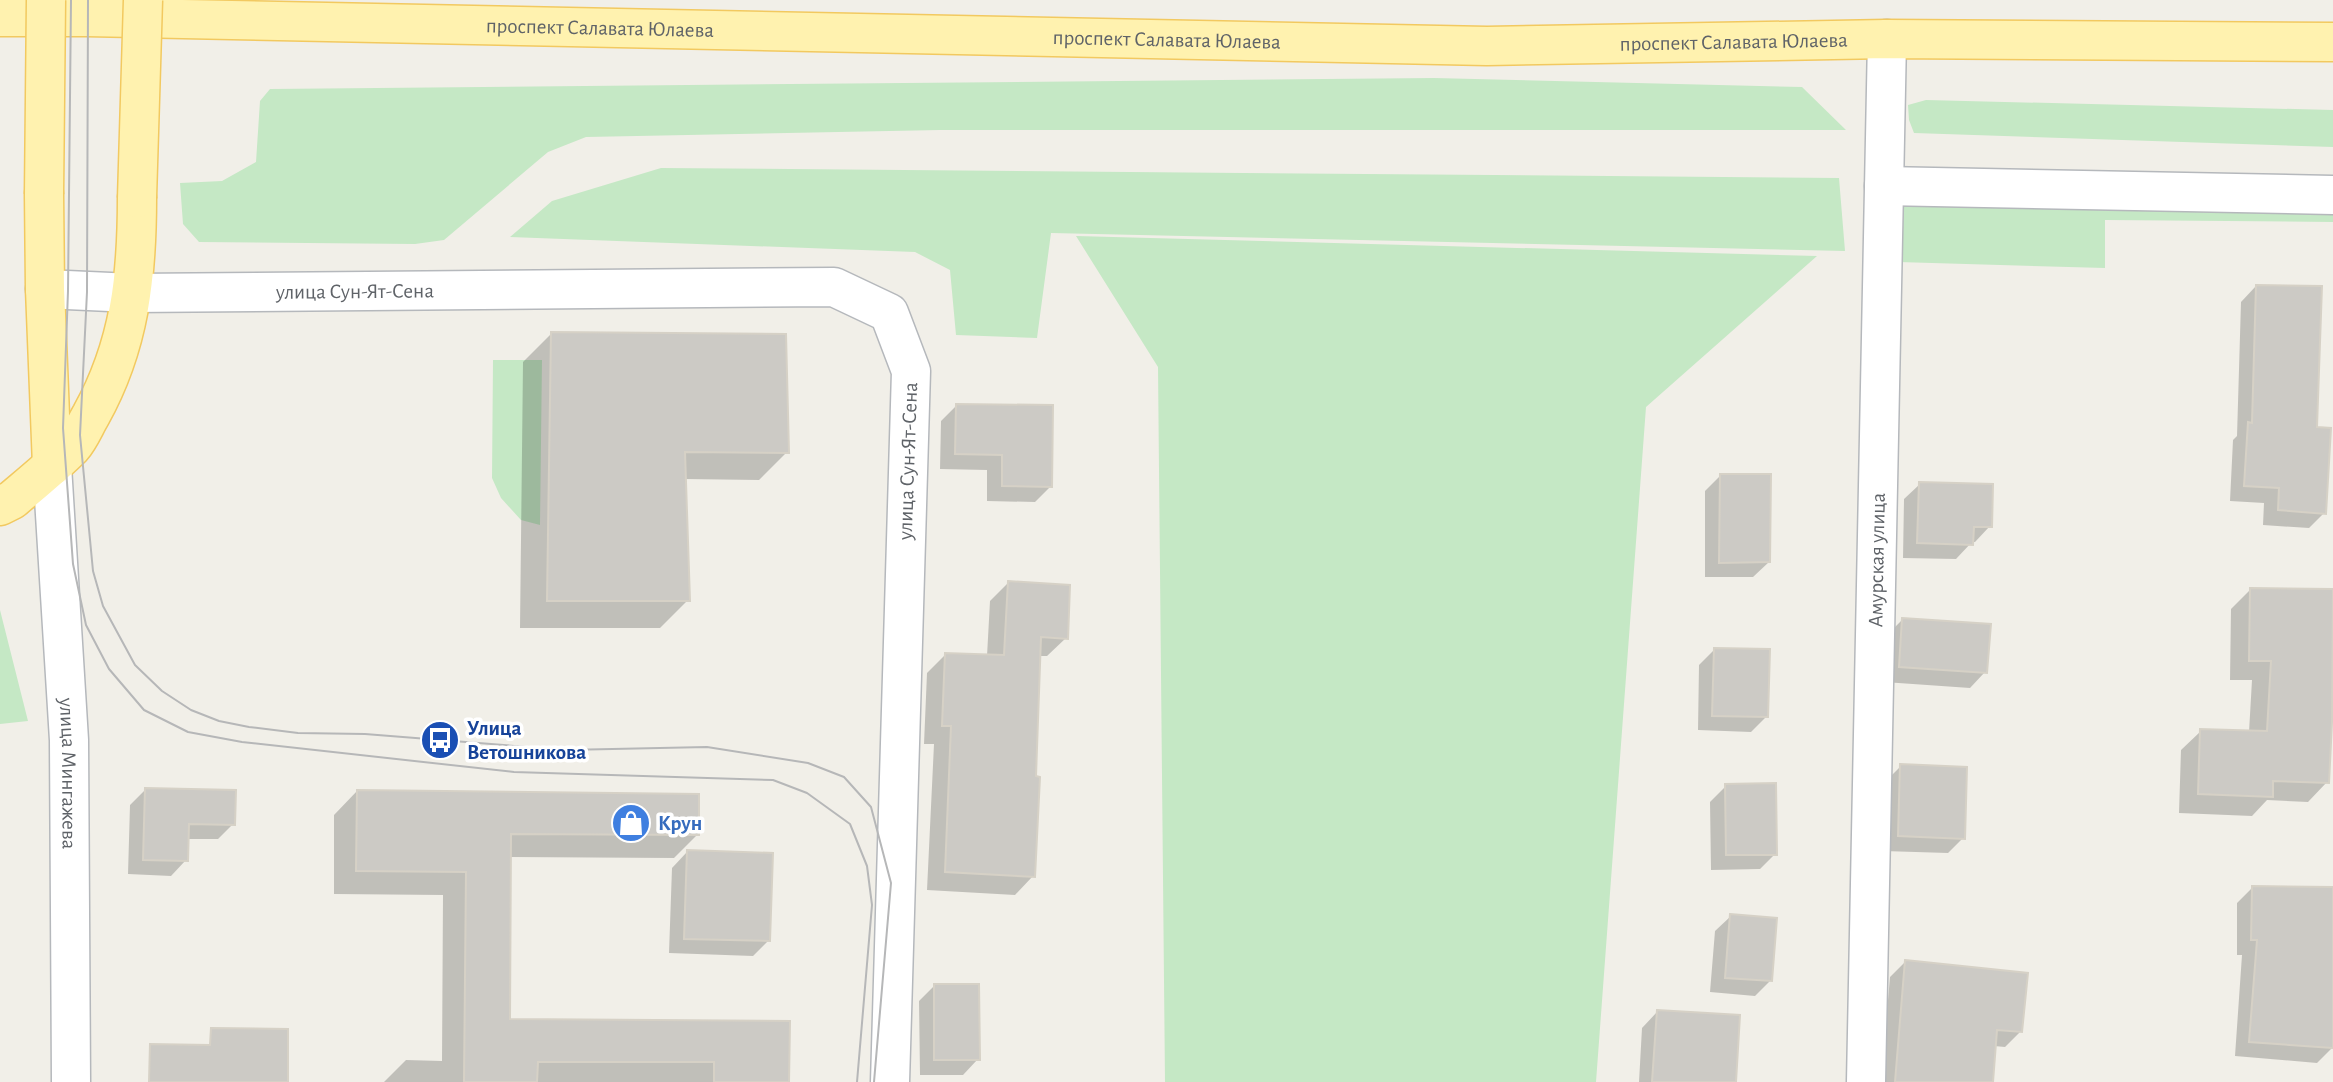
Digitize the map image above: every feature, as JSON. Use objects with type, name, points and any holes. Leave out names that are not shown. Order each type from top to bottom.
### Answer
[{"type":"main road","points":[[46,0],[45,289],[52,466]]},
{"type":"main road","points":[[0,506],[12,500],[74,445],[98,402],[124,337],[137,253],[144,0]]},
{"type":"main road","points":[[0,39],[86,17]]},
{"type":"main road","name":"проспект Салавата Юлаева","points":[[0,18],[86,17],[1486,46],[1887,39],[2333,42]]},
{"type":"street","name":"Амурская улица","points":[[1866,1082],[1887,39]]},
{"type":"street","points":[[1884,186],[2333,195]]},
{"type":"street","name":"улица Сун-Ят-Сена","points":[[45,289],[132,293],[834,287],[889,313],[911,372],[890,1082]]},
{"type":"street","name":"улица Мингажева","points":[[52,466],[69,740],[71,1082]]},
{"type":"green space","points":[[1434,78],[1802,87],[1846,130],[940,130],[586,137],[548,152],[444,240],[415,244],[199,242],[183,224],[180,183],[222,181],[256,162],[260,101],[270,89]]},
{"type":"green space","points":[[1926,100],[2333,110],[2333,147],[1914,133],[1909,120],[1908,105]]},
{"type":"green space","points":[[661,168],[1839,178],[1845,251],[1051,233],[1037,338],[956,335],[950,270],[915,252],[510,237],[552,201]]},
{"type":"green space","points":[[1898,193],[2333,206],[2333,222],[2105,220],[2105,268],[1898,262]]},
{"type":"green space","points":[[1076,236],[1817,256],[1646,407],[1596,1082],[1165,1082],[1158,367]]},
{"type":"green space","points":[[493,360],[542,360],[540,525],[521,520],[501,498],[492,478]]},
{"type":"green space","points":[[0,610],[28,721],[0,724]]},
{"type":"building","points":[[2256,285],[2322,286],[2317,427],[2331,428],[2326,514],[2278,510],[2279,488],[2244,486],[2248,422],[2252,423]]},
{"type":"building","points":[[551,332],[786,334],[789,453],[685,452],[690,601],[547,601]]},
{"type":"building","points":[[956,404],[1053,405],[1052,487],[1002,486],[1002,455],[955,454]]},
{"type":"building","points":[[1720,474],[1771,474],[1770,562],[1719,563]]},
{"type":"building","points":[[1919,482],[1993,484],[1992,527],[1974,527],[1973,545],[1917,543]]},
{"type":"building","points":[[1008,581],[1070,585],[1068,639],[1041,637],[1036,776],[1040,777],[1035,877],[945,872],[951,726],[942,726],[945,653],[1004,655]]},
{"type":"building","points":[[2250,588],[2333,589],[2329,783],[2273,781],[2273,797],[2198,794],[2200,729],[2267,731],[2271,661],[2249,661]]},
{"type":"building","points":[[1902,618],[1991,624],[1987,673],[1899,667]]},
{"type":"building","points":[[1714,648],[1770,649],[1768,717],[1712,716]]},
{"type":"building","points":[[1900,764],[1967,767],[1965,839],[1898,836]]},
{"type":"building","points":[[1776,783],[1777,855],[1726,855],[1725,784]]},
{"type":"building","points":[[145,788],[236,790],[235,825],[189,824],[188,861],[143,860]]},
{"type":"building","points":[[357,790],[699,794],[699,835],[511,834],[510,1019],[790,1021],[789,1082],[714,1082],[714,1062],[538,1062],[537,1082],[464,1082],[466,872],[356,871]]},
{"type":"building","points":[[687,850],[773,853],[770,941],[684,939]]},
{"type":"building","points":[[2252,886],[2333,887],[2333,1048],[2249,1042],[2257,940],[2251,940]]},
{"type":"building","points":[[1730,914],[1777,918],[1772,981],[1725,978]]},
{"type":"building","points":[[1905,960],[2028,973],[2022,1032],[1997,1030],[1993,1082],[1895,1082]]},
{"type":"building","points":[[934,984],[979,984],[980,1060],[934,1060]]},
{"type":"building","points":[[1657,1010],[1740,1015],[1736,1082],[1652,1082]]},
{"type":"building","points":[[211,1028],[288,1029],[288,1082],[149,1082],[150,1044],[210,1045]]},
{"type":"tram line","points":[[71,0],[68,291],[63,428],[73,564],[86,625],[109,669],[144,710],[188,732],[242,742],[514,772],[773,780],[807,793],[850,824],[867,866],[872,905],[857,1082]]},
{"type":"tram line","points":[[88,0],[87,292],[80,435],[93,571],[103,606],[135,665],[162,691],[191,710],[219,721],[249,727],[298,733],[365,734],[565,750],[707,747],[808,763],[844,777],[871,807],[891,883],[874,1082]]},
{"type":"place","name":"Улица Ветошникова","points":[[440,740]]},
{"type":"place","name":"Крун","points":[[631,823]]}]
